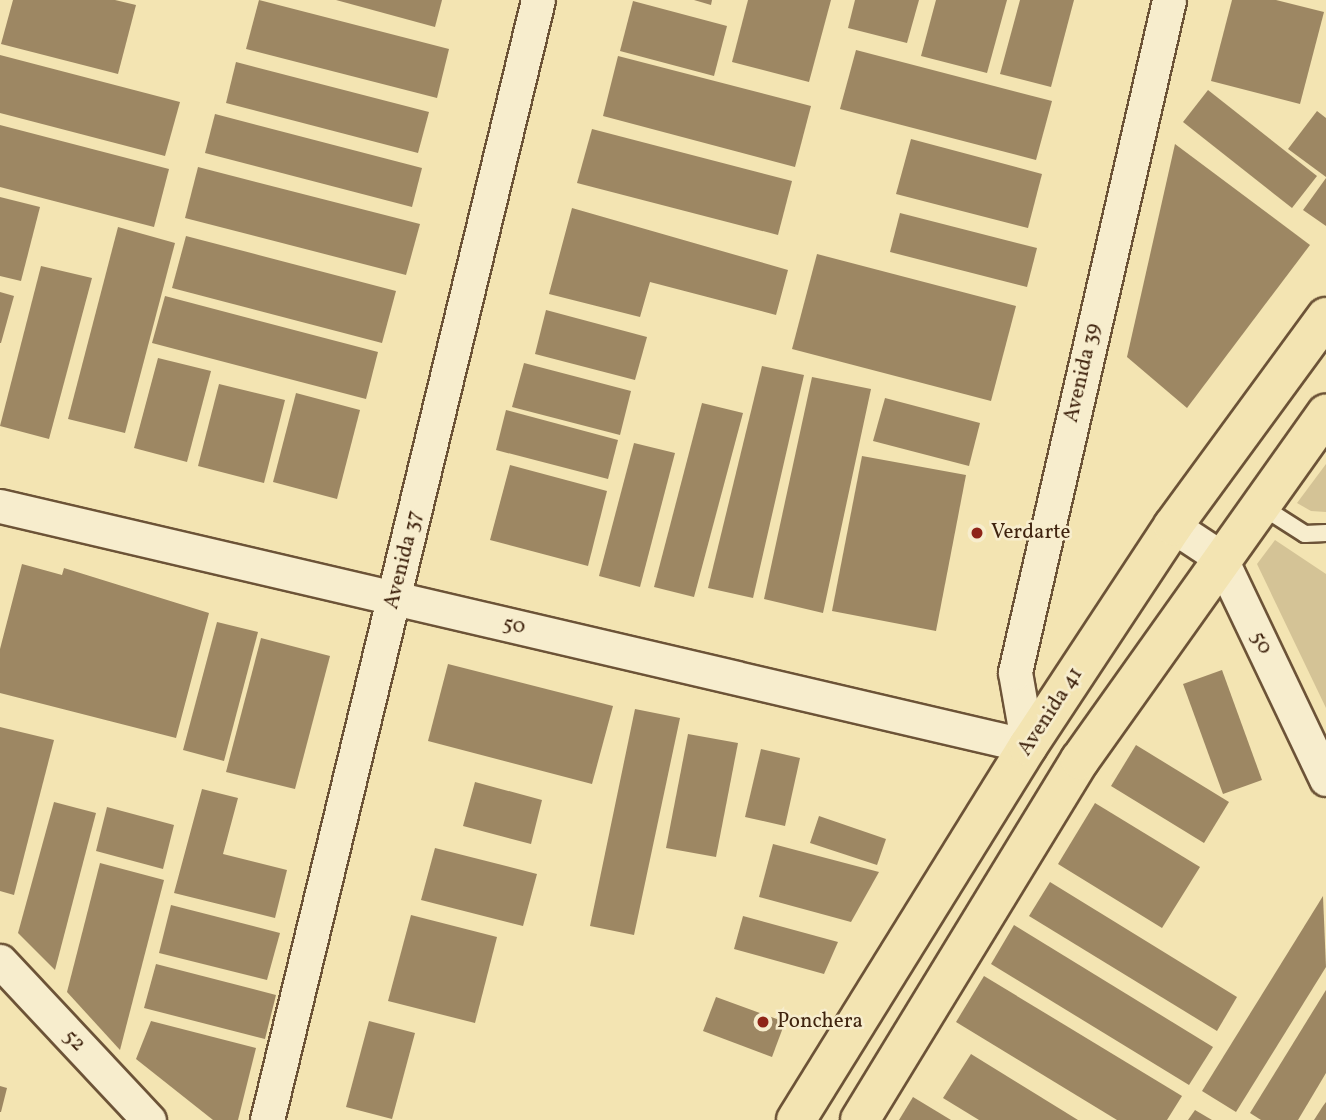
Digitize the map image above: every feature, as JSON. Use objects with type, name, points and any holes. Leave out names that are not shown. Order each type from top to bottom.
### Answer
[{"type":"main road","name":"Avenida 41","points":[[796,1120],[1028,746],[1173,526],[1326,317]]},
{"type":"main road","points":[[860,1120],[1080,760],[1220,558],[1326,414]]},
{"type":"street","name":"Avenida 37","points":[[267,1120],[538,0]]},
{"type":"street","name":"Avenida 39","points":[[1028,746],[1015,672],[1168,0]]},
{"type":"street","name":"50","points":[[0,506],[1028,746]]},
{"type":"street","points":[[1173,526],[1220,558]]},
{"type":"street","name":"50","points":[[1220,558],[1326,779]]},
{"type":"street","name":"52","points":[[0,961],[149,1120]]},
{"type":"lane","points":[[1259,505],[1305,534],[1326,533]]},
{"type":"shaded area","points":[[1326,464],[1326,512],[1311,511],[1297,503]]},
{"type":"shaded area","points":[[1275,540],[1326,574],[1326,708],[1257,564]]},
{"type":"building","points":[[13,0],[115,0],[136,5],[118,74],[1,44]]},
{"type":"building","points":[[259,0],[449,49],[437,98],[246,49]]},
{"type":"building","points":[[336,0],[442,0],[435,27]]},
{"type":"building","points":[[694,0],[712,0],[711,5]]},
{"type":"building","points":[[748,0],[831,0],[809,82],[732,62]]},
{"type":"building","points":[[855,0],[919,0],[907,43],[848,28]]},
{"type":"building","points":[[936,0],[1007,0],[987,73],[921,56]]},
{"type":"building","points":[[1020,0],[1074,0],[1051,87],[1000,74]]},
{"type":"building","points":[[1232,0],[1276,0],[1324,12],[1300,104],[1211,81]]},
{"type":"building","points":[[633,1],[727,26],[714,76],[620,51]]},
{"type":"building","points":[[856,50],[1052,101],[1036,160],[840,109]]},
{"type":"building","points":[[0,55],[180,102],[165,156],[0,113]]},
{"type":"building","points":[[618,56],[811,106],[795,167],[603,116]]},
{"type":"building","points":[[236,62],[429,112],[418,153],[226,103]]},
{"type":"building","points":[[1208,90],[1317,176],[1292,208],[1183,122]]},
{"type":"building","points":[[1317,111],[1326,118],[1326,177],[1288,149]]},
{"type":"building","points":[[215,114],[422,168],[412,207],[205,153]]},
{"type":"building","points":[[0,125],[169,169],[154,227],[0,187]]},
{"type":"building","points":[[592,129],[792,181],[778,235],[577,183]]},
{"type":"building","points":[[911,139],[1042,174],[1028,228],[896,194]]},
{"type":"building","points":[[1175,144],[1310,245],[1187,408],[1127,357]]},
{"type":"building","points":[[198,167],[420,224],[406,275],[185,218]]},
{"type":"building","points":[[1326,178],[1326,226],[1303,210]]},
{"type":"building","points":[[0,197],[40,207],[21,281],[0,276]]},
{"type":"building","points":[[572,208],[788,270],[776,315],[650,282],[640,317],[549,294]]},
{"type":"building","points":[[900,213],[1037,248],[1027,287],[890,252]]},
{"type":"building","points":[[118,227],[175,243],[125,433],[68,419]]},
{"type":"building","points":[[186,236],[396,291],[382,343],[172,288]]},
{"type":"building","points":[[817,254],[1016,306],[991,401],[792,349]]},
{"type":"building","points":[[41,266],[92,278],[49,439],[0,426]]},
{"type":"building","points":[[0,292],[14,296],[1,343],[0,343]]},
{"type":"building","points":[[165,296],[378,352],[366,399],[152,343]]},
{"type":"building","points":[[546,310],[647,337],[635,380],[535,354]]},
{"type":"building","points":[[158,358],[211,371],[187,462],[134,448]]},
{"type":"building","points":[[524,363],[631,391],[620,435],[512,407]]},
{"type":"building","points":[[762,366],[804,375],[753,598],[708,588]]},
{"type":"building","points":[[812,377],[871,389],[823,613],[764,599]]},
{"type":"building","points":[[219,384],[285,400],[264,483],[198,466]]},
{"type":"building","points":[[296,393],[360,410],[337,499],[273,482]]},
{"type":"building","points":[[885,398],[980,423],[969,466],[873,441]]},
{"type":"building","points":[[702,403],[743,413],[694,597],[654,587]]},
{"type":"building","points":[[506,410],[618,440],[608,479],[496,450]]},
{"type":"building","points":[[634,443],[675,453],[640,587],[599,576]]},
{"type":"building","points":[[862,456],[966,475],[936,631],[832,611]]},
{"type":"building","points":[[510,465],[607,491],[588,566],[490,540]]},
{"type":"building","points":[[22,564],[62,575],[64,568],[209,613],[176,738],[0,693],[0,649]]},
{"type":"building","points":[[217,622],[258,632],[224,761],[183,750]]},
{"type":"building","points":[[261,638],[330,656],[295,789],[226,772]]},
{"type":"building","points":[[448,664],[613,706],[592,784],[428,741]]},
{"type":"building","points":[[1222,670],[1262,780],[1223,794],[1183,684]]},
{"type":"building","points":[[635,709],[680,718],[634,935],[590,926]]},
{"type":"building","points":[[0,727],[54,740],[14,895],[0,891]]},
{"type":"building","points":[[688,734],[738,743],[716,857],[666,848]]},
{"type":"building","points":[[1136,745],[1229,802],[1204,843],[1111,786]]},
{"type":"building","points":[[761,749],[800,758],[785,826],[745,817]]},
{"type":"building","points":[[475,782],[542,800],[531,844],[463,826]]},
{"type":"building","points":[[202,789],[238,798],[223,854],[287,870],[275,918],[174,893]]},
{"type":"building","points":[[54,802],[96,813],[55,970],[18,933]]},
{"type":"building","points":[[1095,803],[1200,867],[1162,928],[1058,864]]},
{"type":"building","points":[[107,807],[174,825],[163,869],[96,851]]},
{"type":"building","points":[[819,816],[886,839],[877,865],[810,843]]},
{"type":"building","points":[[773,844],[879,872],[851,922],[759,897]]},
{"type":"building","points":[[435,848],[537,874],[523,926],[421,900]]},
{"type":"building","points":[[100,863],[164,880],[120,1050],[67,992]]},
{"type":"building","points":[[1050,882],[1237,997],[1217,1031],[1029,916]]},
{"type":"building","points":[[1323,896],[1326,967],[1236,1112],[1202,1091]]},
{"type":"building","points":[[171,905],[280,933],[267,980],[159,953]]},
{"type":"building","points":[[411,915],[497,937],[475,1023],[388,1001]]},
{"type":"building","points":[[743,916],[838,942],[824,974],[734,949]]},
{"type":"building","points":[[1014,925],[1213,1047],[1189,1085],[991,964]]},
{"type":"building","points":[[156,964],[276,995],[265,1039],[144,1008]]},
{"type":"building","points":[[984,976],[1182,1096],[1167,1120],[1117,1120],[956,1022]]},
{"type":"building","points":[[1326,990],[1326,1073],[1298,1120],[1261,1120],[1250,1113]]},
{"type":"building","points":[[716,997],[785,1022],[772,1057],[703,1031]]},
{"type":"building","points":[[151,1021],[256,1048],[238,1120],[213,1120],[136,1059]]},
{"type":"building","points":[[369,1021],[415,1033],[392,1119],[346,1107]]},
{"type":"building","points":[[971,1054],[1078,1120],[979,1120],[943,1098]]},
{"type":"building","points":[[0,1086],[7,1088],[1,1112],[0,1112]]},
{"type":"building","points":[[913,1097],[951,1120],[899,1120]]},
{"type":"building","points":[[1326,1102],[1326,1120],[1314,1120],[1323,1106]]},
{"type":"building","points":[[1195,1110],[1212,1120],[1188,1120]]},
{"type":"place","name":"Verdarte","points":[[977,533]]},
{"type":"place","name":"Ponchera","points":[[763,1022]]}]
